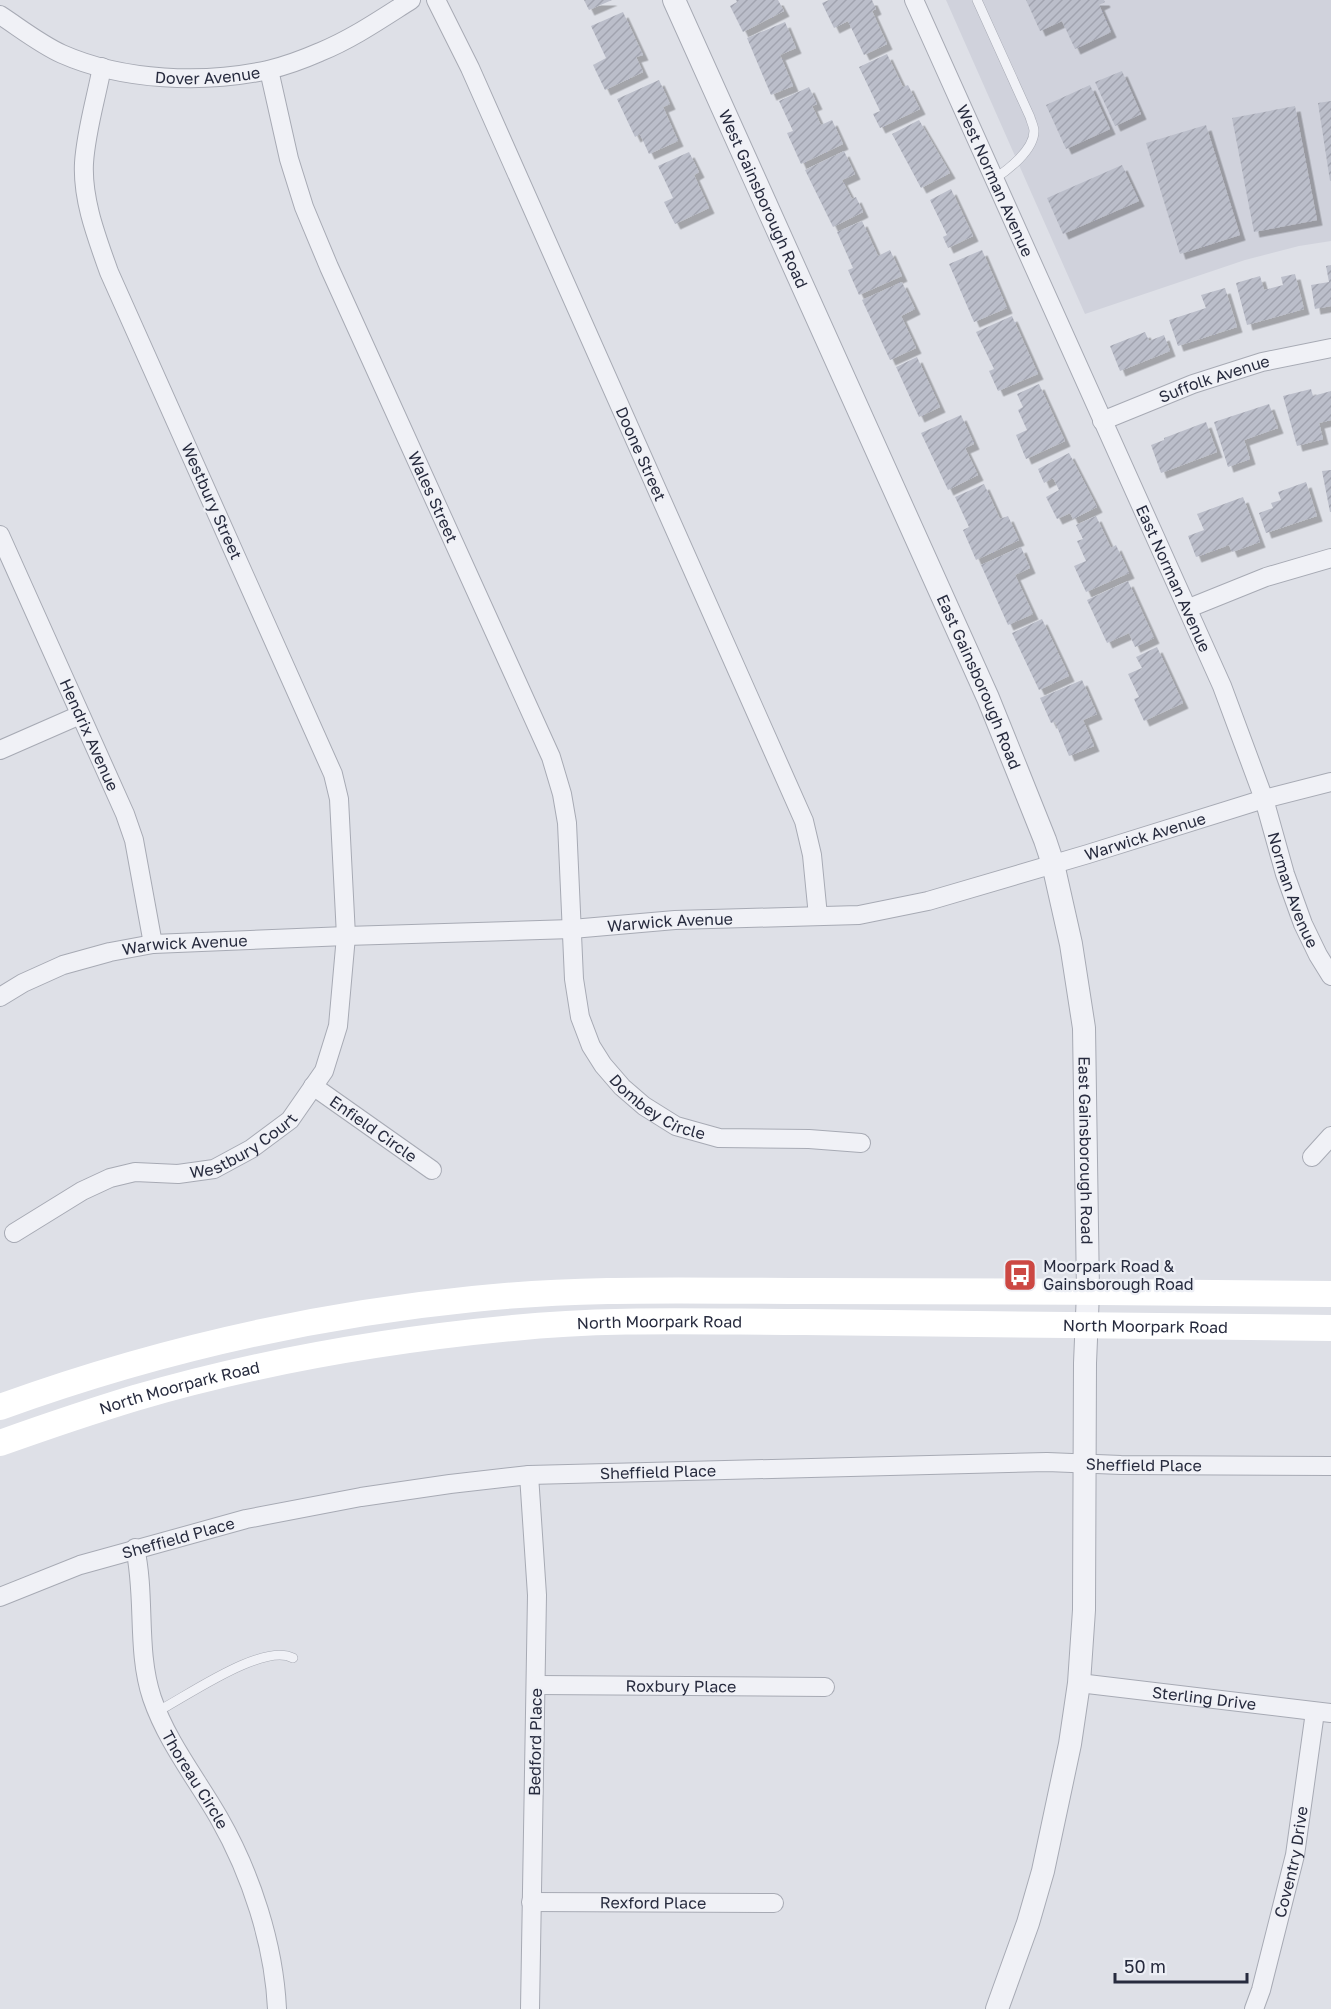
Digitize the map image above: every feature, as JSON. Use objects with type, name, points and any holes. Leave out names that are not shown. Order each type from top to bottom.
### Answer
[{"type":"main road","name":"North Moorpark Road","points":[[0,1407],[151,1359],[245,1336],[390,1310],[474,1299],[594,1290],[1331,1294]]},
{"type":"main road","name":"North Moorpark Road","points":[[0,1443],[137,1398],[253,1369],[361,1348],[505,1329],[621,1322],[1028,1323],[1331,1328]]},
{"type":"street","name":"Dover Avenue","points":[[0,15],[61,53],[102,67],[161,78],[214,77],[269,70],[320,52],[348,39],[411,0]]},
{"type":"street","name":"Doone Street","points":[[436,0],[470,68],[804,821],[812,855],[818,916]]},
{"type":"street","name":"West Gainsborough Road","points":[[674,0],[851,396]]},
{"type":"street","name":"West Norman Avenue","points":[[914,0],[1076,363]]},
{"type":"street","name":"Westbury Street","points":[[102,67],[84,165],[86,194],[96,235],[109,272],[333,774],[339,799],[346,936]]},
{"type":"street","name":"Wales Street","points":[[269,70],[289,159],[304,207],[328,267],[551,757],[562,794],[567,823],[572,930]]},
{"type":"street","name":"Suffolk Avenue","points":[[1102,421],[1192,384],[1262,362],[1331,348]]},
{"type":"street","name":"East Norman Avenue","points":[[1076,363],[1189,608],[1240,730],[1264,799]]},
{"type":"street","name":"East Gainsborough Road","points":[[851,396],[988,698],[1045,840],[1053,864],[1071,944],[1084,1028],[1088,1292],[1084,1463],[1084,1610],[1079,1683],[1070,1744],[1043,1870],[1028,1923],[997,2009]]},
{"type":"street","name":"Hendrix Avenue","points":[[0,535],[125,814],[134,840],[153,944]]},
{"type":"street","points":[[1189,608],[1266,577],[1331,558]]},
{"type":"street","points":[[0,750],[80,715]]},
{"type":"street","name":"Warwick Avenue","points":[[0,997],[23,982],[63,965],[110,952],[153,944],[572,930],[675,920],[860,915],[928,901],[1264,799],[1331,782]]},
{"type":"street","name":"Norman Avenue","points":[[1264,799],[1285,874],[1303,924],[1331,975]]},
{"type":"street","name":"Dombey Circle","points":[[572,930],[574,979],[580,1017],[591,1046],[603,1065],[622,1087],[644,1106],[676,1126],[719,1138],[809,1139],[861,1143]]},
{"type":"street","name":"Westbury Court","points":[[14,1233],[82,1191],[110,1178],[135,1172],[196,1173],[214,1169],[232,1161],[290,1120],[324,1071],[338,1026],[346,936]]},
{"type":"street","name":"Enfield Circle","points":[[313,1086],[432,1170]]},
{"type":"street","points":[[1312,1157],[1331,1136]]},
{"type":"street","name":"Sheffield Place","points":[[0,1598],[81,1565],[135,1548],[246,1519],[349,1499],[529,1475],[1047,1462],[1331,1466]]},
{"type":"street","name":"Bedford Place","points":[[529,1475],[537,1596],[530,2009]]},
{"type":"street","name":"Thoreau Circle","points":[[135,1548],[140,1572],[144,1660],[152,1696],[165,1731],[219,1819],[240,1860],[256,1901],[268,1945],[277,2009]]},
{"type":"street","name":"Sterling Drive","points":[[1079,1683],[1323,1713]]},
{"type":"street","name":"Roxbury Place","points":[[537,1685],[825,1687]]},
{"type":"street","name":"Coventry Drive","points":[[1254,2009],[1261,1990],[1295,1855],[1323,1713]]},
{"type":"street","name":"Rexford Place","points":[[531,1902],[774,1903]]},
{"type":"lane","points":[[977,0],[1034,131],[1031,143],[1011,168],[994,179]]},
{"type":"lane","points":[[158,1711],[201,1685],[250,1661],[280,1654],[292,1658]]},
{"type":"shaded area","points":[[946,0],[1331,0],[1331,241],[1299,246],[1245,260],[1085,314]]},
{"type":"building","points":[[584,0],[612,0],[589,10]]},
{"type":"building","points":[[736,0],[778,0],[784,11],[743,32],[730,6],[737,2]]},
{"type":"building","points":[[829,0],[872,0],[876,9],[872,11],[887,44],[864,55],[848,21],[834,28],[822,3]]},
{"type":"building","points":[[1026,0],[1104,0],[1105,2],[1099,5],[1111,32],[1075,49],[1062,21],[1040,31]]},
{"type":"building","points":[[623,12],[643,55],[636,57],[643,72],[605,90],[593,65],[606,58],[591,26]]},
{"type":"building","points":[[785,22],[796,48],[780,55],[793,86],[771,95],[747,38]]},
{"type":"building","points":[[887,54],[903,87],[908,85],[920,109],[880,128],[873,114],[880,111],[859,67]]},
{"type":"building","points":[[1122,71],[1141,114],[1115,126],[1095,82]]},
{"type":"building","points":[[659,80],[670,104],[663,107],[678,141],[649,154],[640,134],[635,137],[617,99]]},
{"type":"building","points":[[1090,85],[1110,129],[1066,149],[1046,105]]},
{"type":"building","points":[[809,87],[817,104],[812,106],[821,125],[832,120],[843,144],[801,164],[787,133],[793,131],[779,101]]},
{"type":"building","points":[[1331,101],[1331,180],[1330,181],[1318,103]]},
{"type":"building","points":[[1295,106],[1317,220],[1254,232],[1232,118]]},
{"type":"building","points":[[919,120],[950,173],[921,188],[892,134]]},
{"type":"building","points":[[1206,125],[1240,235],[1180,254],[1146,143]]},
{"type":"building","points":[[844,151],[855,174],[842,180],[852,199],[856,197],[863,212],[833,227],[805,170]]},
{"type":"building","points":[[689,152],[699,172],[694,175],[709,208],[675,224],[664,202],[673,198],[658,166]]},
{"type":"building","points":[[1122,165],[1139,201],[1063,234],[1047,198]]},
{"type":"building","points":[[951,189],[973,236],[948,248],[943,237],[947,235],[930,200]]},
{"type":"building","points":[[862,221],[878,256],[890,250],[902,276],[859,295],[848,270],[853,268],[837,232]]},
{"type":"building","points":[[982,250],[1007,308],[974,322],[949,264]]},
{"type":"building","points":[[1331,265],[1331,306],[1315,309],[1311,285],[1329,282],[1326,266]]},
{"type":"building","points":[[1295,274],[1304,309],[1247,325],[1236,283],[1260,276],[1264,290],[1283,285],[1281,277]]},
{"type":"building","points":[[902,282],[915,309],[901,316],[916,348],[890,360],[862,300]]},
{"type":"building","points":[[1225,288],[1237,327],[1178,346],[1169,320],[1206,308],[1201,295]]},
{"type":"building","points":[[1012,316],[1038,374],[998,391],[989,371],[994,369],[976,332]]},
{"type":"building","points":[[1145,332],[1149,341],[1164,335],[1170,351],[1120,371],[1110,346]]},
{"type":"building","points":[[917,357],[940,407],[919,417],[896,367]]},
{"type":"building","points":[[1039,384],[1065,441],[1026,459],[1016,435],[1027,430],[1018,410],[1023,407],[1017,394]]},
{"type":"building","points":[[1311,389],[1313,396],[1331,391],[1331,420],[1319,423],[1323,439],[1297,446],[1283,396]]},
{"type":"building","points":[[1269,404],[1278,428],[1244,440],[1250,459],[1228,467],[1214,422]]},
{"type":"building","points":[[961,415],[974,444],[965,448],[978,475],[948,490],[921,433]]},
{"type":"building","points":[[1206,422],[1217,452],[1161,473],[1151,445]]},
{"type":"building","points":[[1069,453],[1097,507],[1073,519],[1070,513],[1057,519],[1046,497],[1059,490],[1053,478],[1044,483],[1038,469]]},
{"type":"building","points":[[1331,470],[1331,512],[1330,512],[1322,471]]},
{"type":"building","points":[[1306,482],[1317,516],[1266,533],[1259,513],[1273,508],[1271,503],[1281,500],[1278,492]]},
{"type":"building","points":[[984,484],[1000,519],[1008,516],[1019,540],[976,560],[963,530],[969,527],[955,497]]},
{"type":"building","points":[[1243,497],[1260,542],[1232,552],[1229,545],[1196,557],[1188,536],[1204,530],[1197,514]]},
{"type":"building","points":[[1096,516],[1111,548],[1116,545],[1129,573],[1086,592],[1074,566],[1086,561],[1077,541],[1083,539],[1076,525]]},
{"type":"building","points":[[1021,547],[1030,568],[1015,575],[1033,614],[1008,625],[981,565]]},
{"type":"building","points":[[1128,581],[1154,638],[1135,647],[1129,633],[1107,643],[1087,600]]},
{"type":"building","points":[[1042,619],[1069,676],[1039,690],[1012,633]]},
{"type":"building","points":[[1157,647],[1183,703],[1144,721],[1134,699],[1139,697],[1128,674],[1142,668],[1136,657]]},
{"type":"building","points":[[1082,680],[1097,714],[1083,720],[1094,746],[1069,756],[1055,722],[1051,723],[1040,698]]},
{"type":"place","name":"Moorpark Road & Gainsborough Road","points":[[1020,1275]]}]
